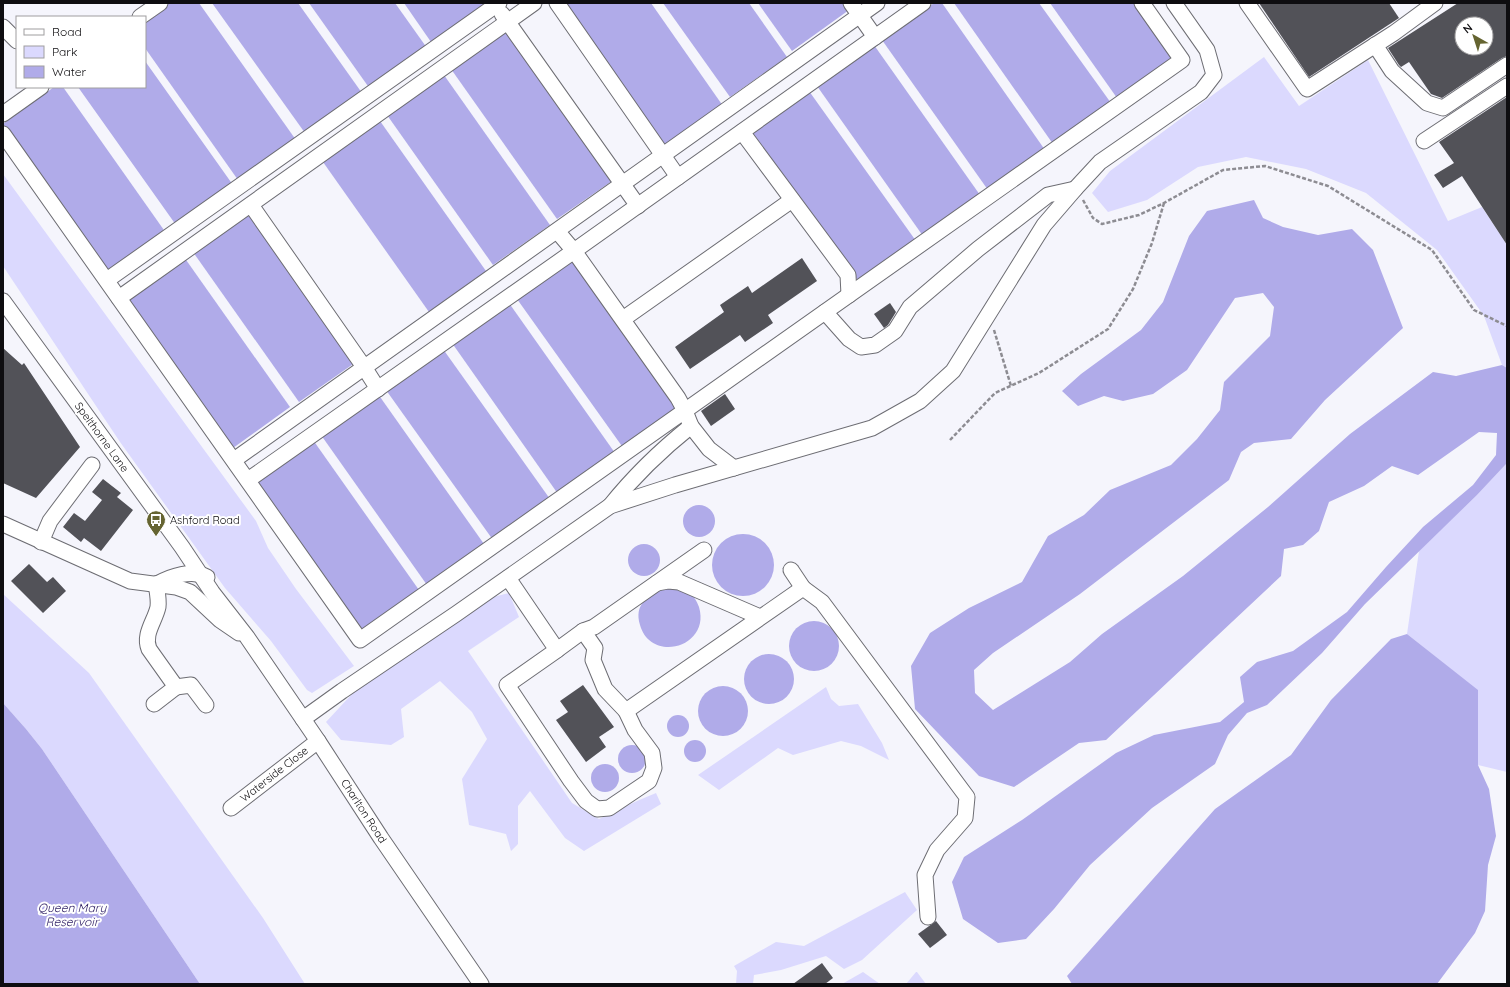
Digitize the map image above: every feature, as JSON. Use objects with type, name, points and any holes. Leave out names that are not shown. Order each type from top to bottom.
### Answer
[{"type":"street","points":[[141,16],[160,3]]},
{"type":"street","points":[[119,298],[534,3]]},
{"type":"street","points":[[557,3],[678,177]]},
{"type":"street","points":[[851,3],[875,37]]},
{"type":"street","points":[[234,460],[877,3]]},
{"type":"street","points":[[248,480],[508,298],[923,3]]},
{"type":"street","points":[[3,134],[360,640],[1182,60],[1142,3]]},
{"type":"street","points":[[303,719],[610,506],[675,484],[872,428],[920,401],[953,371],[1044,225],[1075,189],[1100,162],[1201,92],[1214,75],[1207,50],[1174,3]]},
{"type":"street","points":[[1247,3],[1306,89],[1394,33],[1435,3]]},
{"type":"street","points":[[107,280],[497,4],[508,22],[638,206]]},
{"type":"street","points":[[3,27],[16,40]]},
{"type":"street","points":[[1375,45],[1392,71],[1426,103],[1443,108],[1507,65]]},
{"type":"street","points":[[434,49],[446,66]]},
{"type":"street","points":[[794,62],[809,84]]},
{"type":"street","points":[[1424,141],[1507,86]]},
{"type":"street","points":[[3,114],[40,88]]},
{"type":"street","points":[[378,88],[390,105]]},
{"type":"street","points":[[734,105],[746,129],[792,200],[848,275],[849,295]]},
{"type":"street","points":[[302,142],[314,159]]},
{"type":"street","points":[[825,312],[849,339],[861,347],[875,345],[895,331],[910,307],[978,249],[1048,195],[1075,189]]},
{"type":"street","points":[[623,320],[792,200]]},
{"type":"street","points":[[251,204],[378,389]]},
{"type":"street","points":[[557,231],[574,251],[623,320],[685,411],[691,426],[709,449],[734,468]]},
{"type":"street","points":[[174,233],[186,250]]},
{"type":"street","points":[[493,276],[508,298]]},
{"type":"street","name":"Spelthorne Lane","points":[[3,301],[201,574]]},
{"type":"street","points":[[424,325],[439,346]]},
{"type":"street","points":[[299,413],[313,434]]},
{"type":"street","points":[[610,506],[627,484],[670,442],[691,426]]},
{"type":"street","points":[[41,542],[50,521],[92,465]]},
{"type":"street","points":[[3,524],[130,581],[156,584],[183,589],[190,592],[230,628],[247,637]]},
{"type":"street","points":[[583,631],[595,648],[593,660],[605,689],[626,711],[635,730],[652,753],[654,768],[649,781],[609,808],[597,809],[586,801],[507,685],[583,631],[594,627],[704,550]]},
{"type":"street","points":[[791,570],[803,588],[822,602],[967,797],[965,818],[936,850],[925,875],[928,917]]},
{"type":"street","points":[[156,584],[166,579],[179,576],[201,574]]},
{"type":"street","name":"Charlton Road","points":[[201,574],[211,579],[219,586],[229,599],[243,623],[247,637],[318,740],[381,838],[481,984]]},
{"type":"street","points":[[508,578],[557,650]]},
{"type":"street","points":[[656,583],[668,581],[680,582],[760,618]]},
{"type":"street","points":[[156,584],[158,605],[156,616],[146,643],[176,687]]},
{"type":"street","points":[[626,711],[803,588]]},
{"type":"street","points":[[154,704],[176,687],[191,685],[206,705]]},
{"type":"street","name":"Waterside Close","points":[[231,808],[318,740]]},
{"type":"path","points":[[1075,189],[1087,205],[1093,218],[1102,224],[1139,215],[1224,170],[1265,166],[1328,186],[1432,250],[1474,310],[1507,326]]},
{"type":"path","points":[[950,440],[995,393],[1039,373],[1108,329],[1133,290],[1152,243],[1164,203]]},
{"type":"path","points":[[990,312],[1011,386]]},
{"type":"green space","points":[[1264,57],[1299,106],[1368,60],[1448,221],[1482,207],[1507,245],[1507,368],[1502,365],[1484,316],[1437,250],[1366,193],[1306,169],[1246,157],[1198,167],[1147,200],[1108,212],[1092,193],[1110,171]]},
{"type":"green space","points":[[3,174],[256,521],[268,548],[296,589],[354,666],[312,693],[307,690],[271,641],[225,588],[120,442],[3,266]]},
{"type":"green space","points":[[1507,463],[1507,772],[1478,765],[1477,690],[1407,634],[1419,551],[1477,495]]},
{"type":"green space","points":[[509,593],[519,617],[468,651],[572,803],[599,819],[656,793],[661,804],[584,851],[565,838],[530,791],[518,806],[518,844],[511,851],[506,834],[469,825],[462,779],[487,739],[472,712],[440,681],[401,709],[404,737],[391,745],[341,740],[326,722],[352,694],[485,599]]},
{"type":"green space","points":[[3,594],[89,673],[263,918],[305,984],[200,984],[42,749],[3,703]]},
{"type":"green space","points":[[826,687],[831,699],[839,706],[858,704],[882,743],[889,760],[861,746],[841,741],[793,755],[778,748],[719,790],[698,775]]},
{"type":"green space","points":[[905,892],[917,910],[862,960],[844,969],[826,956],[781,970],[754,975],[753,984],[736,984],[737,971],[734,966],[776,942],[804,946]]},
{"type":"green space","points":[[863,972],[880,984],[842,984]]},
{"type":"green space","points":[[916,972],[926,984],[906,984]]},
{"type":"water","points":[[170,3],[199,3],[296,140],[238,180],[146,49],[146,20]]},
{"type":"water","points":[[212,3],[298,3],[362,93],[305,133]]},
{"type":"water","points":[[309,3],[395,3],[427,48],[370,89]]},
{"type":"water","points":[[404,3],[487,3],[431,42]]},
{"type":"water","points":[[565,3],[651,3],[723,106],[666,146]]},
{"type":"water","points":[[663,3],[749,3],[787,57],[730,97]]},
{"type":"water","points":[[758,3],[844,3],[849,10],[792,51]]},
{"type":"water","points":[[934,3],[942,3],[1045,150],[988,190],[882,40]]},
{"type":"water","points":[[954,3],[1039,3],[1111,103],[1053,144]]},
{"type":"water","points":[[1050,3],[1136,3],[1174,57],[1117,98]]},
{"type":"water","points":[[508,29],[615,179],[557,219],[451,69]]},
{"type":"water","points":[[874,45],[980,195],[923,236],[817,86]]},
{"type":"water","points":[[146,62],[233,185],[176,225],[79,88],[146,88]]},
{"type":"water","points":[[444,75],[550,225],[493,265],[387,115]]},
{"type":"water","points":[[53,88],[64,88],[166,233],[109,273],[3,124]]},
{"type":"water","points":[[809,91],[916,241],[859,282],[752,132]]},
{"type":"water","points":[[380,121],[486,271],[429,312],[323,162]]},
{"type":"water","points":[[1254,200],[1263,218],[1283,227],[1318,235],[1352,229],[1373,250],[1403,328],[1325,400],[1291,439],[1254,443],[1241,452],[1229,480],[1080,594],[993,653],[974,670],[975,693],[993,710],[1070,662],[1102,634],[1183,576],[1268,507],[1350,434],[1433,372],[1456,376],[1502,365],[1507,368],[1507,463],[1477,495],[1365,604],[1322,653],[1267,705],[1247,713],[1228,735],[1215,764],[1152,808],[1090,865],[1054,909],[1026,939],[998,943],[963,919],[952,882],[964,857],[1022,820],[1116,753],[1154,735],[1220,722],[1244,702],[1240,677],[1257,662],[1293,651],[1347,612],[1423,527],[1473,485],[1496,455],[1497,433],[1479,432],[1418,475],[1392,466],[1364,486],[1329,502],[1319,531],[1303,545],[1284,549],[1281,576],[1106,740],[1079,743],[1014,787],[979,776],[915,709],[911,666],[930,633],[969,608],[1022,582],[1048,536],[1084,515],[1110,490],[1171,465],[1197,439],[1220,410],[1224,382],[1270,336],[1274,307],[1263,293],[1235,298],[1187,370],[1153,394],[1123,401],[1104,396],[1078,406],[1062,391],[1081,374],[1141,330],[1163,302],[1189,236],[1207,211]]},
{"type":"water","points":[[250,211],[356,362],[299,402],[193,252]]},
{"type":"water","points":[[184,257],[290,407],[233,448],[127,298]]},
{"type":"water","points":[[574,258],[681,408],[624,449],[517,299]]},
{"type":"water","points":[[509,303],[615,453],[558,494],[452,343]]},
{"type":"water","points":[[443,349],[550,499],[493,540],[386,390]]},
{"type":"water","points":[[378,394],[484,544],[427,585],[321,435]]},
{"type":"water","points":[[313,440],[419,590],[362,631],[256,480]]},
{"type":"water","points":[[696,505],[702,505],[712,512],[715,521],[714,527],[708,534],[702,537],[696,537],[686,530],[683,524],[683,518],[690,508]]},
{"type":"water","points":[[743,534],[760,539],[765,543],[769,548],[774,565],[769,582],[765,587],[760,591],[743,596],[726,591],[721,587],[717,582],[712,565],[717,548],[721,543],[726,539]]},
{"type":"water","points":[[641,544],[647,544],[657,551],[660,560],[659,566],[653,573],[647,576],[641,576],[631,569],[628,563],[628,557],[635,547]]},
{"type":"water","points":[[662,587],[680,589],[688,592],[697,602],[699,607],[700,621],[696,632],[689,641],[678,646],[667,647],[656,644],[646,637],[640,625],[640,607],[647,598]]},
{"type":"water","points":[[814,621],[823,623],[832,628],[837,637],[839,646],[837,655],[832,664],[823,669],[814,671],[805,669],[796,664],[791,655],[789,646],[791,637],[796,628],[805,623]]},
{"type":"water","points":[[1407,634],[1478,690],[1478,765],[1489,789],[1496,836],[1488,865],[1485,911],[1475,933],[1437,984],[1072,984],[1067,976],[1215,809],[1291,755],[1331,700],[1391,639]]},
{"type":"water","points":[[769,654],[778,656],[787,661],[792,670],[794,679],[792,688],[787,697],[778,702],[769,704],[760,702],[751,697],[746,688],[744,679],[746,670],[751,661],[760,656]]},
{"type":"water","points":[[723,686],[732,688],[741,693],[746,702],[748,711],[746,720],[741,729],[732,734],[723,736],[714,734],[705,729],[700,720],[698,711],[700,702],[705,693],[714,688]]},
{"type":"water","name":"Queen Mary Reservoir","points":[[3,703],[42,749],[200,984],[3,984]]},
{"type":"water","points":[[678,715],[686,718],[689,726],[686,734],[678,737],[670,734],[667,726],[670,718]]},
{"type":"water","points":[[695,740],[703,743],[706,751],[703,759],[695,762],[687,759],[684,751],[687,743]]},
{"type":"water","points":[[632,745],[642,749],[646,759],[642,769],[632,773],[622,769],[618,759],[622,749]]},
{"type":"water","points":[[605,764],[615,768],[619,778],[615,788],[605,792],[595,788],[591,778],[595,768]]},
{"type":"building","points":[[1259,3],[1389,3],[1399,18],[1309,77]]},
{"type":"building","points":[[1458,3],[1507,3],[1507,56],[1442,98],[1431,94],[1409,62],[1401,67],[1388,48]]},
{"type":"building","points":[[1507,97],[1507,245],[1462,176],[1443,188],[1434,175],[1454,163],[1439,142]]},
{"type":"building","points":[[802,258],[817,281],[768,315],[773,323],[745,342],[740,335],[690,369],[675,347],[724,312],[720,305],[748,286],[752,293]]},
{"type":"building","points":[[890,303],[896,312],[888,325],[884,328],[874,314]]},
{"type":"building","points":[[3,348],[22,365],[24,363],[80,447],[36,498],[3,483]]},
{"type":"building","points":[[725,394],[735,409],[711,426],[701,411]]},
{"type":"building","points":[[103,479],[121,493],[117,497],[133,510],[101,551],[84,538],[81,542],[63,527],[74,513],[85,521],[102,500],[92,492]]},
{"type":"building","points":[[29,564],[47,582],[53,577],[66,591],[43,613],[11,581]]},
{"type":"building","points":[[583,685],[614,727],[599,737],[606,747],[586,762],[556,720],[568,712],[560,701]]},
{"type":"building","points":[[936,921],[947,935],[930,948],[918,934]]},
{"type":"building","points":[[822,963],[833,978],[825,984],[793,984]]},
{"type":"place","name":"Ashford Road","points":[[156,537]]}]
